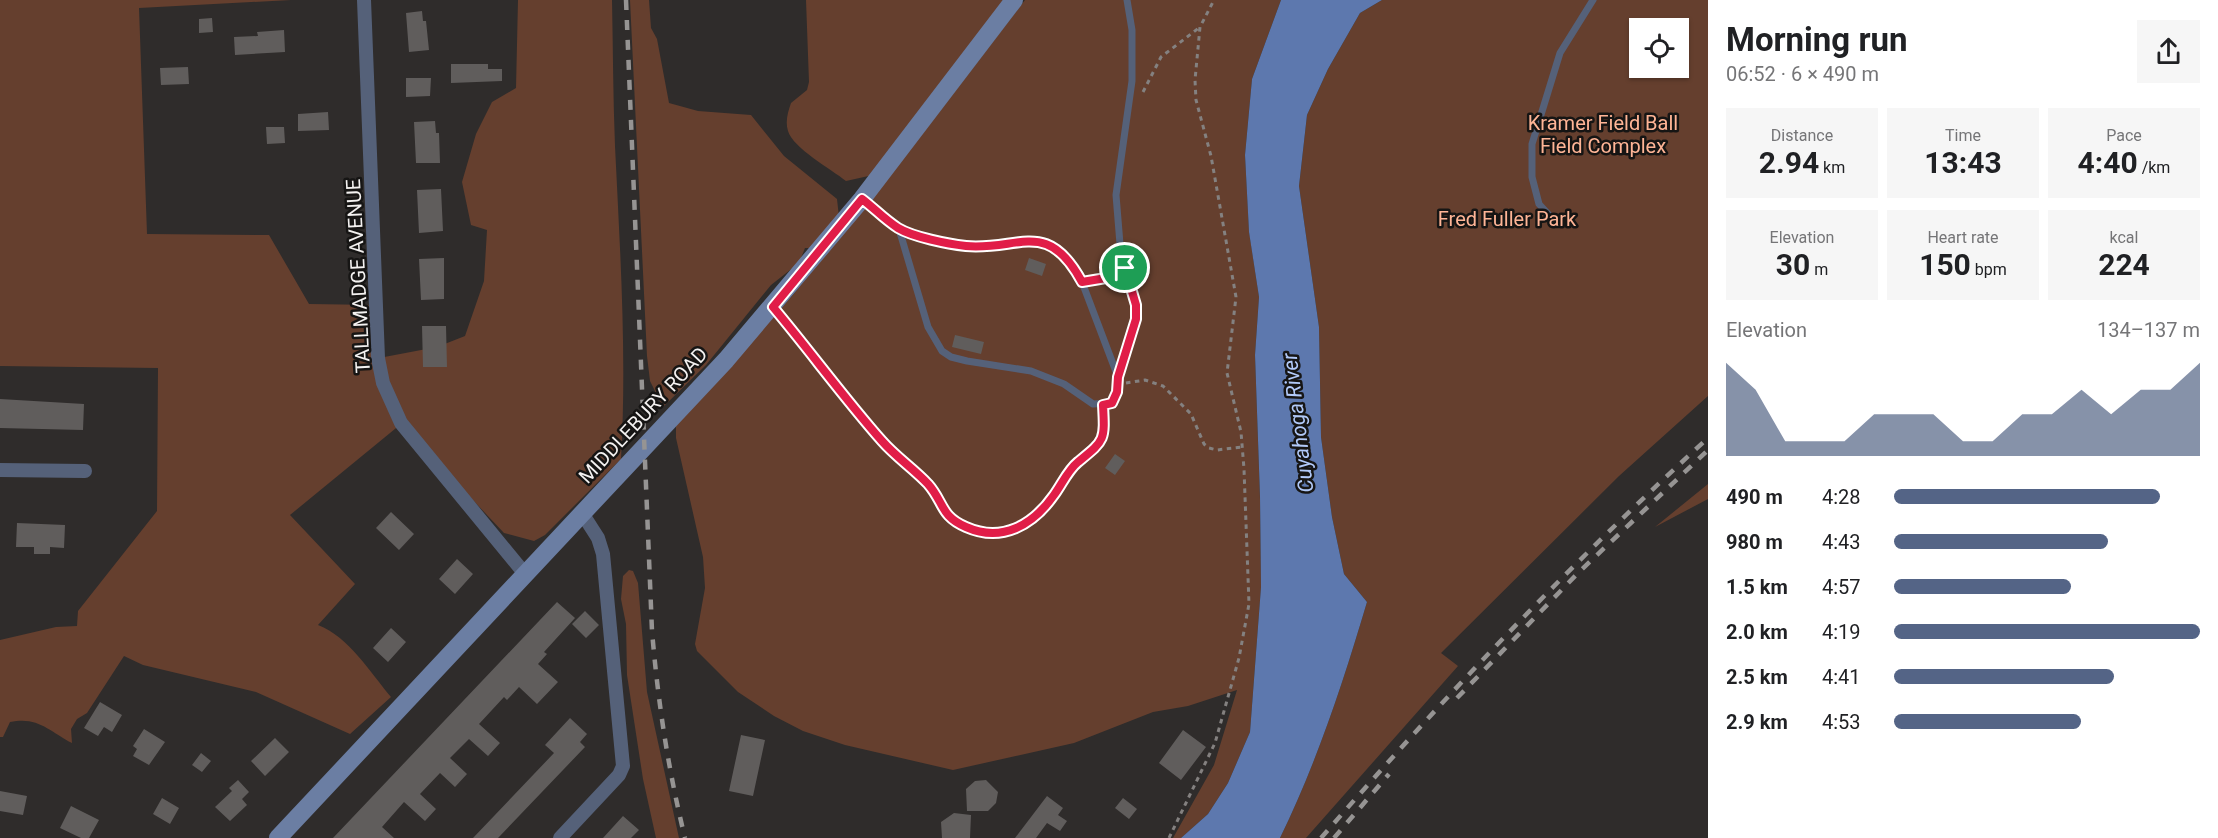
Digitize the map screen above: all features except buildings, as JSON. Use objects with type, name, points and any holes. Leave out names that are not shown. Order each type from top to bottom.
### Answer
[{"type":"street","name":"TALLMADGE AVENUE","points":[[364,0],[378,358],[383,383],[401,423],[525,574]]},
{"type":"street","name":"MIDDLEBURY ROAD","points":[[278,838],[773,307],[862,199],[1014,0]]},
{"type":"street","points":[[0,471],[86,471]]},
{"type":"street","points":[[560,838],[619,775],[625,758],[615,692],[603,554],[598,538],[582,513]]},
{"type":"lane","points":[[899,229],[928,327],[942,351],[951,357],[1031,371],[1064,384],[1093,404],[1112,403],[1136,319],[1136,305],[1125,268],[1116,195],[1132,81],[1132,30],[1127,0]]},
{"type":"lane","points":[[1550,216],[1539,204],[1532,177],[1532,144],[1560,53],[1593,0]]},
{"type":"lane","points":[[862,199],[899,229],[967,246],[1037,241],[1057,251],[1082,282],[1118,381]]},
{"type":"lane","points":[[1082,282],[1112,277],[1125,268]]},
{"type":"lane","points":[[773,307],[880,439],[929,486],[944,513],[964,526],[977,531],[1002,534],[1014,531],[1044,510],[1072,469],[1099,446],[1103,435],[1103,405]]},
{"type":"path","points":[[1168,838],[1215,743],[1244,637],[1249,583],[1242,447],[1227,373],[1236,297],[1210,156],[1196,100],[1195,71],[1200,27],[1214,0]]},
{"type":"path","points":[[1142,94],[1161,57],[1200,27]]},
{"type":"path","points":[[1118,381],[1154,381],[1172,394],[1191,414],[1204,444],[1217,450],[1242,447]]},
{"type":"green space","points":[[0,0],[291,0],[139,8],[147,234],[269,235],[309,304],[376,305],[379,358],[437,347],[465,336],[484,281],[487,230],[471,225],[462,182],[476,134],[492,102],[516,88],[518,0],[612,0],[614,128],[623,342],[621,459],[545,535],[534,541],[504,533],[401,424],[290,515],[355,584],[318,625],[349,646],[391,697],[350,734],[256,692],[143,665],[124,656],[87,713],[77,719],[71,729],[72,743],[43,726],[28,721],[10,722],[3,737],[0,737],[0,640],[56,627],[77,626],[78,611],[157,511],[158,368],[0,366]]},
{"type":"green space","points":[[630,0],[649,0],[651,28],[657,39],[669,103],[698,111],[751,115],[784,156],[837,199],[839,217],[810,248],[805,248],[799,263],[771,285],[706,365],[663,407],[650,381],[647,356]]},
{"type":"green space","points":[[806,0],[1004,0],[873,175],[846,181],[797,144],[791,138],[787,127],[791,103],[807,90],[809,82]]},
{"type":"green space","points":[[1025,0],[1281,0],[1252,79],[1245,155],[1249,231],[1259,297],[1255,355],[1261,587],[1250,732],[1228,783],[1208,814],[1181,838],[1173,838],[1214,765],[1237,690],[1188,706],[1153,712],[1074,743],[953,770],[845,745],[803,731],[774,716],[738,692],[697,651],[695,644],[705,588],[703,557],[676,438],[676,426],[792,296],[880,189]]},
{"type":"green space","name":"Fred Fuller Park","points":[[1382,0],[1708,0],[1708,396],[1619,476],[1441,653],[1458,666],[1306,838],[1280,838],[1306,780],[1328,722],[1367,602],[1344,574],[1332,517],[1321,437],[1319,327],[1299,186],[1307,115],[1328,69],[1360,13]]},
{"type":"green space","points":[[1708,484],[1708,499],[1655,527]]},
{"type":"green space","points":[[629,570],[633,571],[638,583],[647,692],[679,838],[656,838],[643,779],[627,675],[626,624],[621,599],[623,576]]},
{"type":"water","name":"Cuyahoga River","points":[[1281,0],[1382,0],[1360,13],[1328,69],[1307,115],[1299,186],[1319,327],[1321,437],[1332,517],[1344,574],[1367,602],[1328,722],[1306,780],[1280,838],[1181,838],[1208,814],[1228,783],[1250,732],[1261,587],[1255,355],[1259,297],[1249,232],[1245,155],[1252,79]]},
{"type":"railway","points":[[626,0],[652,631],[664,735],[685,838]]},
{"type":"railway","points":[[1321,838],[1509,632],[1607,533],[1708,438]]},
{"type":"railway","points":[[1457,698],[1578,573],[1708,450]]},
{"type":"railway","points":[[1334,838],[1389,774]]},
{"type":"route","points":[[862,199],[899,229],[951,244],[980,246],[1024,240],[1047,244],[1076,270],[1082,282],[1100,281],[1121,273],[1125,268],[1136,305],[1136,319],[1132,338],[1118,377],[1119,385],[1115,399],[1112,403],[1103,405],[1103,435],[1099,446],[1078,462],[1044,510],[1014,531],[1002,534],[977,531],[964,526],[944,513],[929,486],[880,439],[773,307],[862,199]]},
{"type":"park label","name":"Kramer Field Ball Field Complex","points":[[1603,134]]}]
